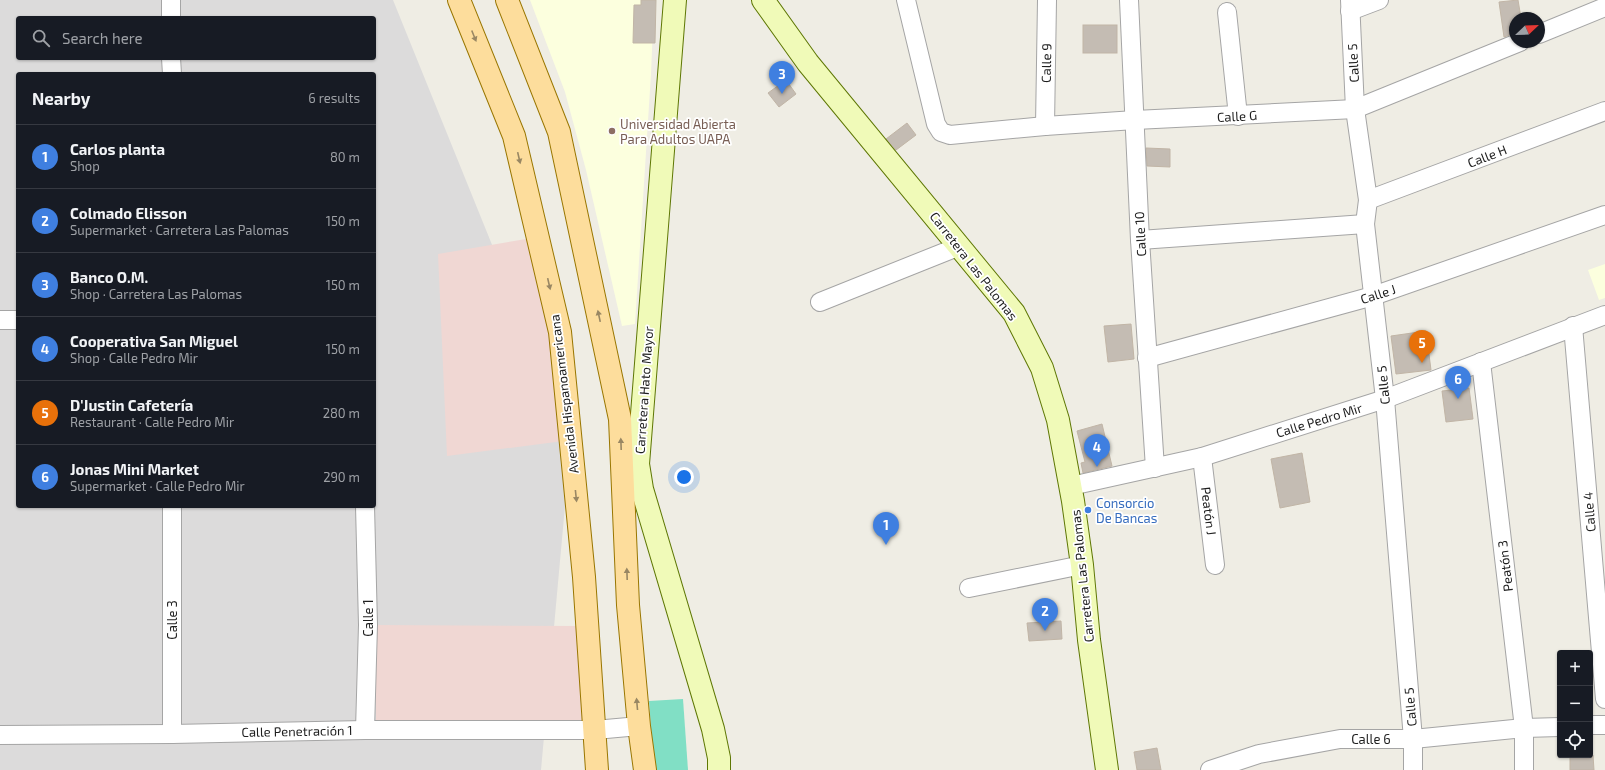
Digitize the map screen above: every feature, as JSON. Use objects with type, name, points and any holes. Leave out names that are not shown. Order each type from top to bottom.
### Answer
[{"type":"main road","name":"Avenida Hispanoamericana","points":[[459,0],[514,136],[560,332],[584,577],[597,770]]},
{"type":"main road","points":[[507,0],[559,132],[620,419],[628,605],[639,726],[645,770]]},
{"type":"street","points":[[171,0],[171,16]]},
{"type":"street","name":"Carretera Hato Mayor","points":[[675,0],[638,464],[642,489],[713,729],[719,758],[719,770]]},
{"type":"street","name":"Carretera Las Palomas","points":[[764,0],[808,63],[1014,313],[1042,368],[1058,420],[1071,486],[1082,565],[1089,640],[1107,770]]},
{"type":"street","name":"Calle G","points":[[906,0],[936,124],[941,132],[950,135],[1045,126],[1135,120],[1355,109],[1509,46]]},
{"type":"street","name":"Calle 9","points":[[1045,126],[1047,0]]},
{"type":"street","name":"Calle 10","points":[[1129,0],[1140,240],[1155,468]]},
{"type":"street","points":[[1350,5],[1379,0]]},
{"type":"street","name":"Calle 5","points":[[1350,5],[1355,109],[1368,200],[1365,224],[1385,399],[1413,739],[1413,770]]},
{"type":"street","points":[[1545,32],[1605,8]]},
{"type":"street","points":[[1226,12],[1238,116]]},
{"type":"street","points":[[172,60],[172,72]]},
{"type":"street","name":"Calle H","points":[[1368,200],[1605,111]]},
{"type":"street","name":"Calle J","points":[[1148,358],[1373,296],[1605,215]]},
{"type":"street","points":[[1140,240],[1365,224]]},
{"type":"street","points":[[820,302],[960,246]]},
{"type":"street","name":"Calle Pedro Mir","points":[[1071,486],[1202,457],[1385,399],[1605,315]]},
{"type":"street","points":[[0,320],[16,320]]},
{"type":"street","name":"Calle 4","points":[[1574,326],[1605,699]]},
{"type":"street","name":"Peatón 3","points":[[1481,362],[1524,728],[1524,770]]},
{"type":"street","name":"Peatón J","points":[[1202,457],[1215,565]]},
{"type":"street","name":"Calle 3","points":[[172,508],[172,734]]},
{"type":"street","name":"Calle 1","points":[[366,508],[368,625],[366,730]]},
{"type":"street","points":[[969,588],[1082,565]]},
{"type":"street","points":[[1593,726],[1605,725]]},
{"type":"street","points":[[595,730],[639,726]]},
{"type":"street","name":"Calle 6","points":[[1210,770],[1259,754],[1340,739],[1413,739],[1524,728],[1557,727]]},
{"type":"street","name":"Calle Penetración 1","points":[[0,735],[172,734],[366,730],[595,730]]},
{"type":"shaded area","points":[[0,0],[393,0],[571,440],[541,770],[0,770]]},
{"type":"shaded area","name":"Universidad Abierta Para Adultos UAPA","points":[[530,0],[654,0],[651,74],[635,324],[622,326],[586,170],[565,92]]},
{"type":"shaded area","points":[[538,237],[571,440],[447,456],[438,254]]},
{"type":"shaded area","points":[[1605,264],[1605,298],[1599,300],[1588,270]]},
{"type":"shaded area","points":[[375,625],[584,626],[590,723],[376,723]]},
{"type":"green space","points":[[683,699],[688,770],[654,770],[649,701]]},
{"type":"building","points":[[641,0],[656,0],[655,43],[633,43],[634,5],[641,5]]},
{"type":"building","points":[[1518,0],[1520,12],[1509,12],[1509,35],[1504,37],[1499,2]]},
{"type":"building","points":[[1083,25],[1117,25],[1117,53],[1083,53]]},
{"type":"building","points":[[786,80],[796,94],[779,107],[768,93]]},
{"type":"building","points":[[907,123],[916,135],[896,150],[886,139]]},
{"type":"building","points":[[1146,148],[1170,149],[1170,167],[1147,166]]},
{"type":"building","points":[[1131,324],[1134,359],[1108,362],[1104,326]]},
{"type":"building","points":[[1426,331],[1431,370],[1396,374],[1391,336]]},
{"type":"building","points":[[1469,388],[1473,419],[1446,422],[1442,391]]},
{"type":"building","points":[[1102,424],[1112,466],[1083,473],[1081,463],[1085,462],[1077,431]]},
{"type":"building","points":[[1302,453],[1310,502],[1280,508],[1271,459]]},
{"type":"building","points":[[1061,621],[1062,639],[1029,641],[1027,623]]},
{"type":"building","points":[[1157,748],[1161,770],[1137,770],[1134,752]]},
{"type":"building","points":[[1593,755],[1594,770],[1570,770],[1570,758],[1593,758]]},
{"type":"place","name":"Banco O.M.","points":[[782,94]]},
{"type":"place","name":"Universidad Abierta Para Adultos UAPA","points":[[612,131]]},
{"type":"place","name":"D'Justin Cafetería","points":[[1422,363]]},
{"type":"place","name":"Jonas Mini Market","points":[[1458,399]]},
{"type":"place","name":"Cooperativa San Miguel","points":[[1097,467]]},
{"type":"place","name":"Consorcio De Bancas","points":[[1088,510]]},
{"type":"place","name":"Carlos planta","points":[[886,545]]},
{"type":"place","name":"Colmado Elisson","points":[[1045,631]]}]
